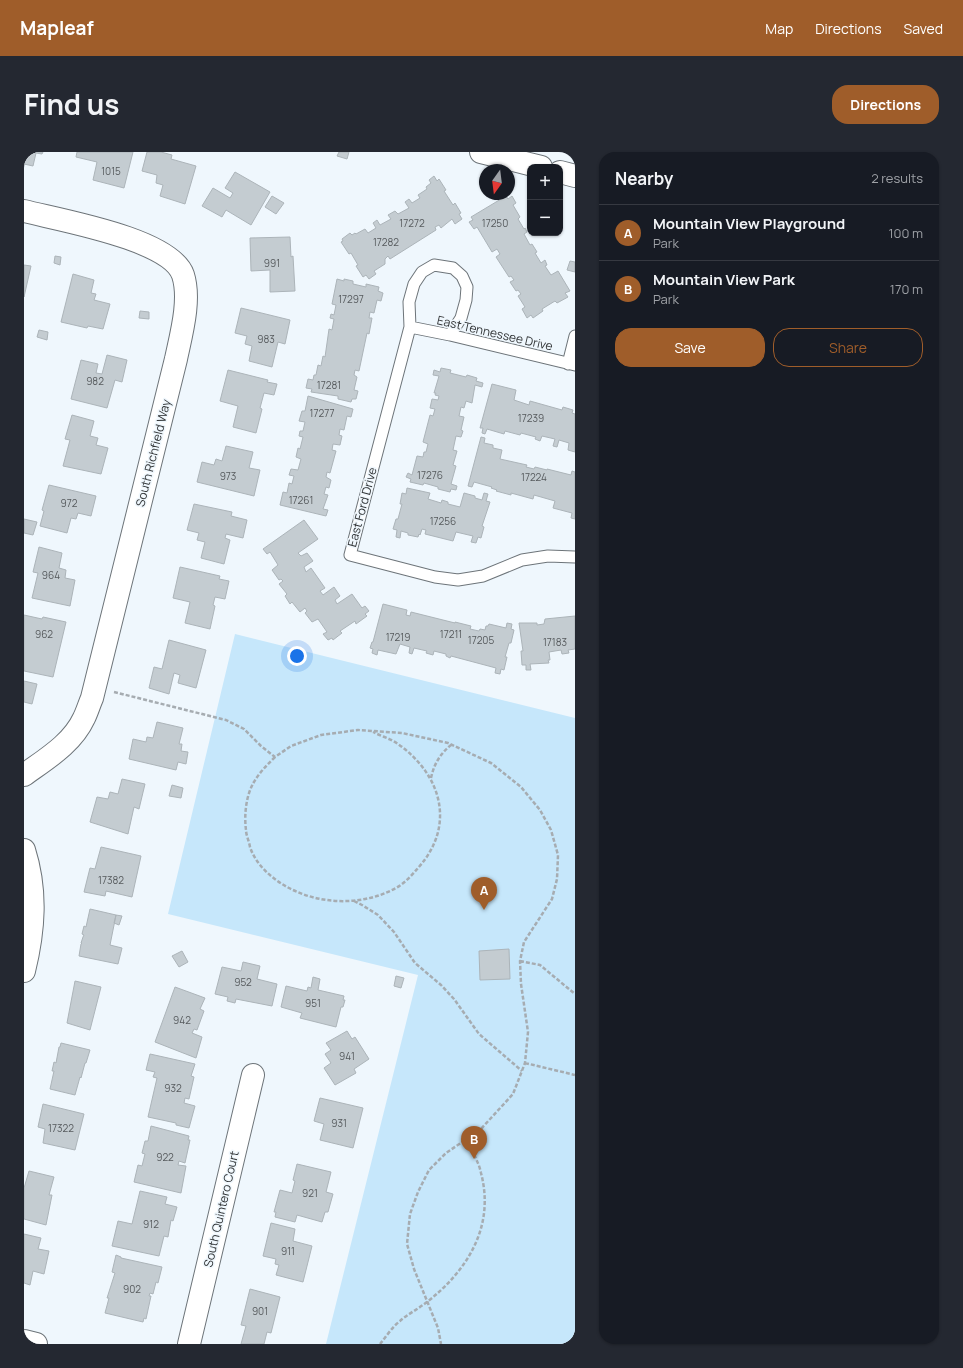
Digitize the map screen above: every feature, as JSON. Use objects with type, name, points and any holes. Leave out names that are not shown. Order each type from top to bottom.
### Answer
[{"type":"street","points":[[481,152],[529,164]]},
{"type":"street","points":[[563,173],[575,176]]},
{"type":"street","name":"South Richfield Way","points":[[24,211],[120,235],[155,249],[176,264],[183,275],[185,287],[185,313],[176,360],[94,687],[84,718],[73,735],[55,753],[24,775]]},
{"type":"street","points":[[24,850],[29,865],[33,895],[33,925],[24,971]]},
{"type":"street","name":"South Quintero Court","points":[[189,1344],[253,1075]]},
{"type":"street","points":[[24,1341],[36,1344]]},
{"type":"lane","points":[[410,327],[409,302],[414,284],[422,272],[434,265],[453,268],[462,276],[467,287],[466,300],[461,318],[450,334]]},
{"type":"lane","name":"East Tennessee Drive","points":[[410,327],[450,334],[572,364]]},
{"type":"lane","name":"East Ford Drive","points":[[410,327],[350,555],[435,578],[458,580],[483,576],[522,560],[548,556],[575,557]]},
{"type":"lane","points":[[572,364],[575,336]]},
{"type":"path","points":[[94,687],[226,720],[244,729],[261,746],[275,757]]},
{"type":"path","points":[[372,731],[397,743],[416,760],[431,779],[441,808],[440,825],[436,842],[425,860],[411,877],[396,888],[370,898],[345,901],[319,900],[299,894],[278,882],[262,868],[252,850],[246,830],[248,797],[254,783],[275,757],[291,746],[321,735],[358,730],[402,733],[451,745],[491,762],[521,787],[540,810],[551,830],[558,855],[557,879],[552,899],[524,942],[520,961],[521,984],[528,1032],[525,1063],[513,1094],[480,1130],[446,1153],[429,1170],[418,1192],[410,1214],[407,1244],[414,1270],[438,1328],[441,1344]]},
{"type":"path","points":[[431,779],[433,768],[437,759],[451,745]]},
{"type":"path","points":[[353,900],[378,916],[394,932],[415,963],[441,985],[454,999],[479,1034],[522,1071]]},
{"type":"path","points":[[520,961],[540,965],[575,994]]},
{"type":"path","points":[[525,1063],[575,1075]]},
{"type":"path","points":[[380,1344],[398,1322],[428,1301],[458,1274],[474,1248],[483,1224],[486,1198],[481,1172],[466,1140]]},
{"type":"shaded area","points":[[235,634],[575,718],[575,1344],[326,1344],[418,975],[168,914]]},
{"type":"building","points":[[24,152],[43,152],[42,154],[36,153],[33,166],[24,164]]},
{"type":"building","points":[[77,152],[133,152],[124,188],[93,180],[97,162],[76,157]]},
{"type":"building","points":[[147,152],[161,152],[172,155],[171,159],[196,166],[185,204],[160,196],[163,185],[156,183],[157,175],[142,171]]},
{"type":"building","points":[[339,152],[349,152],[347,159],[337,156]]},
{"type":"building","points":[[235,172],[270,192],[251,225],[226,210],[222,217],[202,206],[213,188],[230,198],[233,193],[225,188]]},
{"type":"building","points":[[434,176],[437,181],[439,179],[446,190],[444,191],[453,205],[455,203],[461,213],[459,214],[462,219],[455,224],[452,219],[441,228],[439,225],[435,227],[436,230],[390,259],[388,256],[385,259],[385,264],[374,271],[376,274],[369,279],[366,275],[363,277],[356,266],[358,265],[351,253],[349,254],[341,242],[343,241],[342,239],[350,233],[352,235],[355,233],[356,234],[365,229],[368,233],[376,228],[373,223],[377,220],[380,225],[391,219],[388,215],[395,211],[398,214],[409,208],[405,202],[409,199],[412,203],[420,198],[418,195],[427,189],[426,187],[431,183],[429,180]]},
{"type":"building","points":[[272,196],[284,203],[276,214],[265,207]]},
{"type":"building","points":[[499,200],[514,200],[516,203],[513,205],[520,217],[518,219],[527,232],[524,234],[530,245],[532,244],[537,252],[535,253],[541,263],[545,260],[547,265],[545,266],[551,275],[558,271],[570,291],[565,293],[568,297],[557,303],[555,301],[542,309],[543,311],[533,318],[531,315],[527,318],[522,309],[525,307],[518,296],[521,294],[518,290],[516,291],[510,282],[514,280],[511,276],[509,277],[496,257],[500,254],[497,249],[492,252],[477,227],[474,229],[469,222],[473,220],[471,217]]},
{"type":"building","points":[[290,237],[291,257],[293,256],[295,291],[270,292],[270,270],[251,271],[250,238]]},
{"type":"building","points":[[55,256],[61,257],[60,265],[54,263]]},
{"type":"building","points":[[570,261],[575,262],[575,272],[567,270]]},
{"type":"building","points":[[24,265],[31,266],[24,297]]},
{"type":"building","points":[[73,274],[94,280],[91,293],[96,294],[94,300],[110,304],[103,329],[88,326],[87,328],[61,322]]},
{"type":"building","points":[[337,279],[353,281],[353,284],[366,287],[366,284],[379,287],[378,291],[383,293],[381,301],[377,300],[374,313],[370,312],[369,318],[372,318],[369,334],[367,333],[359,371],[355,370],[354,375],[357,377],[354,390],[358,391],[356,399],[352,399],[351,402],[338,399],[338,396],[311,392],[312,389],[306,388],[308,379],[313,380],[314,375],[316,375],[318,365],[321,366],[323,356],[325,357],[329,329],[332,330],[334,319],[330,318],[331,314],[334,315],[336,305],[332,304]]},
{"type":"building","points":[[241,308],[290,320],[285,344],[278,342],[272,367],[249,361],[252,346],[245,344],[247,336],[235,333]]},
{"type":"building","points":[[140,311],[149,312],[149,319],[139,318]]},
{"type":"building","points":[[39,330],[48,332],[47,340],[37,337]]},
{"type":"building","points":[[107,355],[127,360],[122,382],[115,380],[107,408],[71,399],[81,360],[98,364],[96,373],[102,374]]},
{"type":"building","points":[[441,368],[451,370],[450,373],[477,378],[476,381],[483,383],[482,387],[475,385],[472,403],[466,401],[464,408],[461,407],[459,416],[464,417],[461,430],[463,431],[461,437],[456,436],[453,450],[457,451],[453,465],[456,466],[451,484],[457,486],[456,490],[451,489],[450,492],[424,483],[423,485],[410,482],[411,479],[406,477],[408,473],[412,475],[417,456],[423,457],[424,452],[426,452],[428,444],[423,442],[430,415],[433,416],[435,409],[430,408],[432,399],[438,400],[439,396],[435,395],[436,393],[434,393],[439,376],[433,375],[434,370],[440,372]]},
{"type":"building","points":[[228,370],[268,380],[267,382],[277,384],[274,395],[264,393],[256,433],[233,427],[238,406],[220,401]]},
{"type":"building","points":[[492,384],[516,390],[514,400],[529,405],[530,401],[562,410],[563,407],[573,410],[572,413],[575,414],[575,452],[568,450],[569,443],[559,440],[557,447],[553,446],[555,439],[542,436],[540,441],[535,439],[536,437],[521,433],[520,435],[505,431],[504,434],[487,429],[485,434],[482,433],[483,428],[480,428]]},
{"type":"building","points":[[308,396],[353,409],[351,417],[347,416],[344,430],[340,429],[339,435],[342,436],[340,445],[333,444],[332,450],[336,451],[330,473],[327,472],[326,477],[331,480],[329,488],[326,487],[324,494],[328,495],[323,509],[328,510],[326,516],[280,505],[283,492],[287,493],[289,483],[292,484],[294,476],[289,475],[291,469],[298,470],[301,459],[296,457],[303,437],[299,436],[300,431],[303,431],[305,422],[299,421],[302,411],[305,411]]},
{"type":"building","points":[[72,415],[94,421],[90,436],[98,438],[96,445],[108,448],[101,474],[63,466],[70,440],[65,439]]},
{"type":"building","points":[[481,437],[485,438],[484,443],[493,445],[493,448],[502,450],[500,459],[527,465],[526,467],[534,469],[535,467],[571,475],[572,471],[575,472],[575,519],[571,518],[572,513],[553,508],[555,501],[534,495],[533,499],[511,493],[511,495],[496,491],[497,490],[491,488],[492,487],[474,482],[472,487],[468,486]]},
{"type":"building","points":[[226,446],[253,452],[249,468],[260,470],[254,496],[197,482],[202,462],[214,465],[216,459],[222,461]]},
{"type":"building","points":[[49,485],[96,496],[91,516],[78,513],[76,519],[71,518],[67,533],[40,526],[44,511],[42,510]]},
{"type":"building","points":[[407,488],[430,493],[428,499],[441,503],[442,500],[448,502],[448,504],[460,507],[464,493],[482,500],[484,493],[488,494],[486,501],[490,502],[482,526],[484,527],[481,538],[478,537],[476,543],[471,542],[473,536],[456,532],[453,541],[425,534],[426,530],[422,529],[418,537],[408,535],[408,533],[401,531],[400,538],[396,537],[397,530],[393,529],[396,519],[398,519],[402,504],[400,504],[402,493],[406,494]]},
{"type":"building","points":[[194,504],[232,512],[231,516],[247,520],[243,538],[226,534],[225,538],[230,540],[224,564],[201,558],[205,542],[197,540],[199,533],[187,530]]},
{"type":"building","points":[[24,519],[37,522],[33,535],[24,533]]},
{"type":"building","points":[[304,520],[318,539],[298,553],[301,556],[307,553],[313,561],[304,567],[306,572],[311,568],[325,588],[320,591],[323,595],[334,587],[340,596],[335,600],[337,604],[352,594],[362,608],[365,606],[369,611],[365,614],[367,616],[356,624],[355,621],[340,631],[342,633],[333,640],[332,638],[328,640],[323,634],[327,632],[318,619],[312,622],[305,613],[307,611],[305,608],[300,612],[292,602],[290,604],[285,596],[287,594],[279,584],[283,581],[281,579],[279,580],[272,570],[278,565],[270,552],[267,554],[263,549]]},
{"type":"building","points":[[39,547],[62,553],[59,568],[66,570],[65,578],[75,580],[70,606],[32,598],[38,573],[33,572]]},
{"type":"building","points":[[180,567],[220,576],[219,579],[229,581],[225,599],[215,597],[213,605],[215,606],[210,629],[185,623],[190,602],[173,598]]},
{"type":"building","points":[[383,604],[407,610],[406,615],[410,616],[411,612],[471,626],[470,629],[479,631],[480,629],[485,630],[486,626],[489,624],[506,628],[507,623],[512,624],[511,629],[514,630],[511,643],[509,643],[505,657],[507,657],[504,670],[501,669],[500,674],[495,673],[496,668],[451,656],[450,658],[446,656],[446,654],[434,651],[433,655],[426,653],[427,651],[414,648],[412,654],[409,653],[410,647],[400,644],[396,654],[378,650],[377,655],[372,653],[373,649],[370,648]]},
{"type":"building","points":[[24,615],[66,622],[53,677],[24,671]]},
{"type":"building","points":[[575,616],[575,649],[568,650],[569,653],[562,654],[561,650],[549,652],[549,663],[530,664],[531,670],[526,670],[526,665],[522,665],[521,651],[523,651],[519,623],[537,623],[537,625],[544,624],[545,619]]},
{"type":"building","points":[[169,640],[206,650],[196,688],[178,683],[180,675],[174,673],[169,694],[149,688],[154,667],[162,669]]},
{"type":"building","points":[[24,681],[37,684],[32,704],[24,702]]},
{"type":"building","points":[[157,722],[183,728],[179,744],[182,744],[181,751],[188,752],[186,764],[178,762],[176,770],[129,759],[133,739],[146,742],[147,737],[153,738]]},
{"type":"building","points":[[122,779],[145,784],[139,809],[134,807],[128,834],[90,822],[97,797],[108,799],[110,792],[118,794]]},
{"type":"building","points":[[172,785],[183,788],[181,798],[169,796]]},
{"type":"building","points":[[101,847],[141,856],[132,897],[106,891],[105,896],[84,892],[90,868],[95,869]]},
{"type":"building","points":[[90,909],[116,915],[110,945],[122,948],[118,964],[79,956],[84,935],[82,934],[84,926],[86,927]]},
{"type":"building","points":[[116,915],[122,916],[119,925],[114,923]]},
{"type":"building","points":[[509,949],[510,979],[480,980],[479,951]]},
{"type":"building","points":[[182,951],[188,962],[179,967],[172,956]]},
{"type":"building","points":[[243,962],[260,966],[257,979],[277,984],[272,1006],[236,999],[235,1003],[227,1001],[228,997],[215,994],[222,967],[241,971]]},
{"type":"building","points":[[396,976],[404,978],[401,988],[394,986]]},
{"type":"building","points":[[313,977],[320,979],[318,990],[344,996],[343,1000],[345,1000],[343,1007],[341,1007],[336,1027],[300,1018],[302,1013],[281,1007],[286,986],[307,991],[308,987],[311,988]]},
{"type":"building","points":[[75,981],[101,987],[90,1030],[67,1023]]},
{"type":"building","points":[[175,987],[205,998],[200,1009],[204,1011],[197,1030],[194,1029],[192,1033],[202,1037],[196,1058],[155,1042]]},
{"type":"building","points":[[347,1031],[352,1039],[355,1037],[369,1059],[354,1069],[356,1073],[335,1085],[324,1068],[331,1063],[325,1054],[331,1050],[326,1043]]},
{"type":"building","points":[[61,1043],[90,1050],[75,1095],[50,1089],[54,1071],[52,1071],[54,1062],[56,1063]]},
{"type":"building","points":[[150,1054],[195,1064],[191,1076],[194,1077],[189,1099],[185,1098],[184,1103],[195,1106],[189,1128],[176,1125],[176,1123],[148,1117],[157,1078],[153,1077],[155,1072],[146,1070]]},
{"type":"building","points":[[320,1098],[363,1108],[353,1148],[320,1140],[324,1124],[314,1121]]},
{"type":"building","points":[[43,1104],[84,1114],[75,1150],[43,1143],[45,1129],[38,1127]]},
{"type":"building","points":[[151,1126],[189,1136],[188,1140],[190,1140],[185,1163],[179,1161],[178,1165],[186,1166],[181,1193],[134,1182],[138,1165],[142,1166],[145,1154],[142,1153],[145,1141],[148,1141]]},
{"type":"building","points":[[297,1164],[331,1172],[326,1192],[333,1194],[328,1212],[325,1212],[322,1222],[297,1215],[295,1222],[275,1217],[276,1212],[274,1212],[280,1190],[292,1193],[295,1181],[293,1180]]},
{"type":"building","points":[[29,1171],[54,1177],[49,1195],[52,1195],[46,1225],[24,1219],[24,1188]]},
{"type":"building","points":[[140,1191],[167,1197],[165,1204],[177,1207],[173,1221],[171,1220],[168,1237],[164,1236],[159,1256],[112,1246],[118,1221],[132,1224]]},
{"type":"building","points":[[271,1223],[295,1229],[293,1241],[312,1246],[303,1282],[276,1275],[279,1265],[275,1264],[276,1259],[263,1256]]},
{"type":"building","points":[[24,1234],[41,1238],[38,1249],[49,1251],[44,1274],[33,1271],[30,1285],[24,1283]]},
{"type":"building","points":[[116,1255],[121,1258],[162,1267],[158,1283],[156,1282],[153,1294],[150,1293],[149,1296],[151,1296],[146,1319],[144,1318],[143,1322],[105,1313],[109,1298],[107,1298],[115,1273],[112,1272]]},
{"type":"building","points":[[250,1289],[280,1297],[271,1333],[267,1332],[264,1344],[241,1344],[246,1326],[241,1325]]},
{"type":"place","name":"Mountain View Playground","points":[[484,910]]},
{"type":"place","name":"Mountain View Park","points":[[474,1159]]}]
